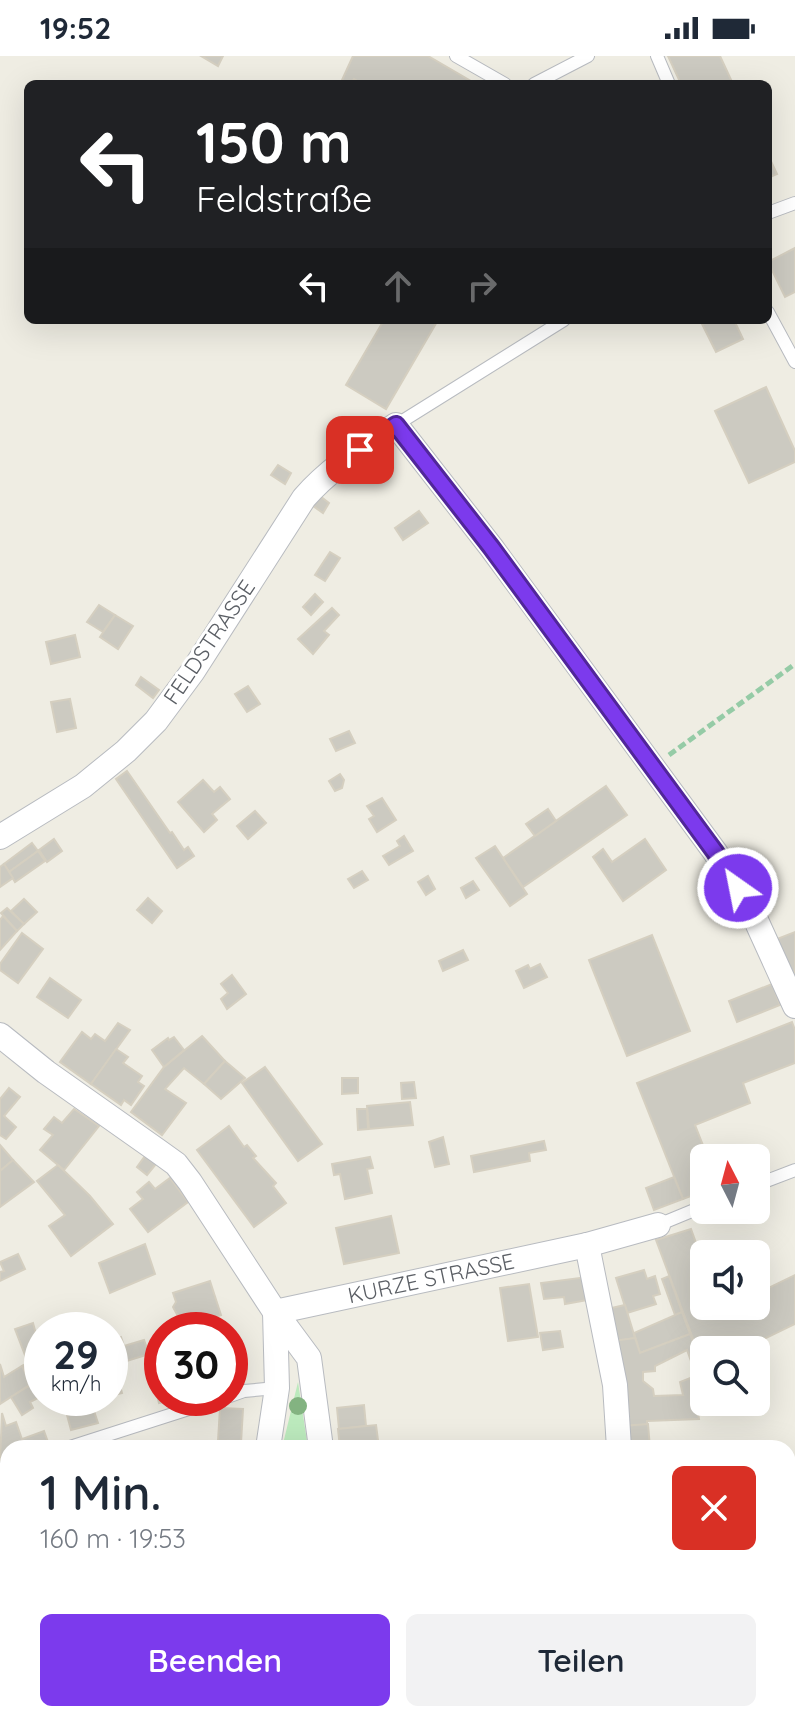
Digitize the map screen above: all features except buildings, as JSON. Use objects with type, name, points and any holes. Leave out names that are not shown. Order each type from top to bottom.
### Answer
[{"type":"street","points":[[396,425],[491,547],[715,852],[750,907],[795,1006]]},
{"type":"street","name":"FELDSTRASSE","points":[[0,837],[83,786],[126,751],[156,721],[193,671],[304,498],[317,482],[396,425]]},
{"type":"street","points":[[0,1035],[46,1072],[176,1164],[309,1358],[320,1440]]},
{"type":"street","name":"KURZE STRASSE","points":[[275,1312],[587,1245],[658,1225]]},
{"type":"street","points":[[587,1245],[615,1385],[618,1440]]},
{"type":"street","points":[[269,1440],[277,1388],[275,1312]]},
{"type":"lane","points":[[456,56],[498,80]]},
{"type":"lane","points":[[551,80],[588,56]]},
{"type":"lane","points":[[657,56],[667,80]]},
{"type":"lane","points":[[772,212],[795,203]]},
{"type":"lane","points":[[772,319],[795,362]]},
{"type":"lane","points":[[396,425],[558,324]]},
{"type":"lane","points":[[770,1180],[795,1170]]},
{"type":"lane","name":"KURZE STRASSE","points":[[658,1225],[690,1212]]},
{"type":"lane","points":[[248,1391],[277,1388]]},
{"type":"lane","points":[[92,1440],[167,1416]]},
{"type":"path","points":[[652,767],[795,664]]},
{"type":"green space","points":[[298,1382],[307,1440],[284,1440]]},
{"type":"route","points":[[360,450],[396,425],[491,547],[715,852],[738,888]]}]
